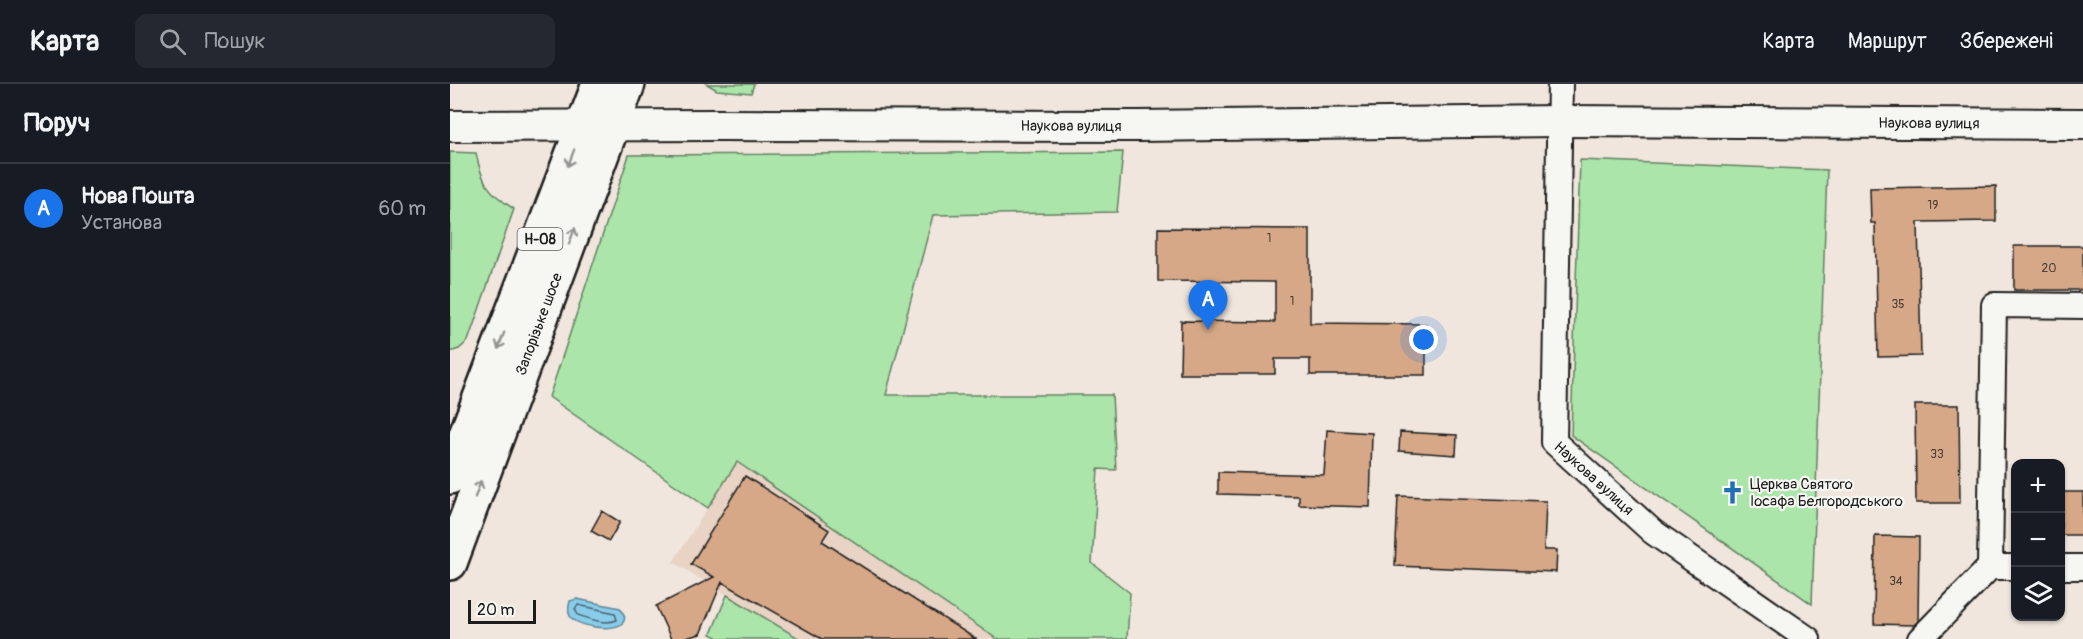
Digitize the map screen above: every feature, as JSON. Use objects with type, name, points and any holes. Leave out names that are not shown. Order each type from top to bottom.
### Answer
[{"type":"main road","name":"Запорізьке шосе","points":[[450,563],[514,393],[597,127],[599,84]]},
{"type":"main road","name":"Запорізьке шосе","points":[[450,477],[597,127],[628,84]]},
{"type":"street","name":"Наукова вулиця","points":[[1560,84],[1554,442],[1653,532],[1808,639]]},
{"type":"street","name":"Наукова вулиця","points":[[450,126],[1138,126],[1559,121],[2083,124]]},
{"type":"street","points":[[1920,639],[1990,567],[1994,305],[2083,306]]},
{"type":"street","points":[[1990,567],[2011,567]]},
{"type":"street","points":[[2065,567],[2083,567]]},
{"type":"shaded area","points":[[737,462],[997,639],[800,639],[673,562]]},
{"type":"green space","points":[[707,84],[754,84],[751,93],[717,90]]},
{"type":"green space","points":[[450,152],[476,153],[487,186],[514,209],[468,341],[459,349],[450,352]]},
{"type":"green space","points":[[1123,152],[1117,212],[933,215],[886,395],[1112,395],[1116,470],[1098,469],[1092,563],[1130,593],[1127,639],[997,639],[737,462],[708,508],[549,397],[629,155]]},
{"type":"green space","points":[[1580,160],[1827,170],[1812,604],[1571,435]]},
{"type":"green space","points":[[727,595],[800,639],[721,639],[711,634]]},
{"type":"water","points":[[577,599],[620,608],[624,617],[622,623],[616,627],[606,628],[584,625],[575,621],[570,616],[568,608],[570,601]]},
{"type":"building","points":[[1996,186],[1996,221],[1918,222],[1921,356],[1878,357],[1875,223],[1871,223],[1870,188]]},
{"type":"building","points":[[1158,228],[1310,229],[1310,323],[1426,324],[1426,375],[1310,375],[1310,359],[1275,359],[1275,374],[1180,374],[1181,321],[1275,322],[1275,282],[1158,281]]},
{"type":"building","points":[[2014,246],[2083,246],[2083,290],[2014,290]]},
{"type":"building","points":[[1915,405],[1959,405],[1960,503],[1916,503]]},
{"type":"building","points":[[1327,430],[1372,433],[1370,507],[1299,505],[1299,496],[1218,494],[1218,472],[1324,475]]},
{"type":"building","points":[[1400,432],[1457,435],[1456,455],[1399,451]]},
{"type":"building","points":[[745,476],[829,530],[822,541],[976,639],[822,639],[722,582],[700,634],[682,639],[671,639],[656,606],[714,577],[691,564]]},
{"type":"building","points":[[2065,492],[2083,492],[2083,535],[2065,535]]},
{"type":"building","points":[[1398,496],[1546,501],[1544,550],[1557,550],[1556,572],[1395,566]]},
{"type":"building","points":[[602,511],[620,522],[609,541],[591,531]]},
{"type":"building","points":[[1875,536],[1919,537],[1918,621],[1914,625],[1874,624]]},
{"type":"place","name":"Нова Пошта","points":[[1208,330]]},
{"type":"place","name":"Церква Святого Іосафа Белгородського","points":[[1732,493]]}]
